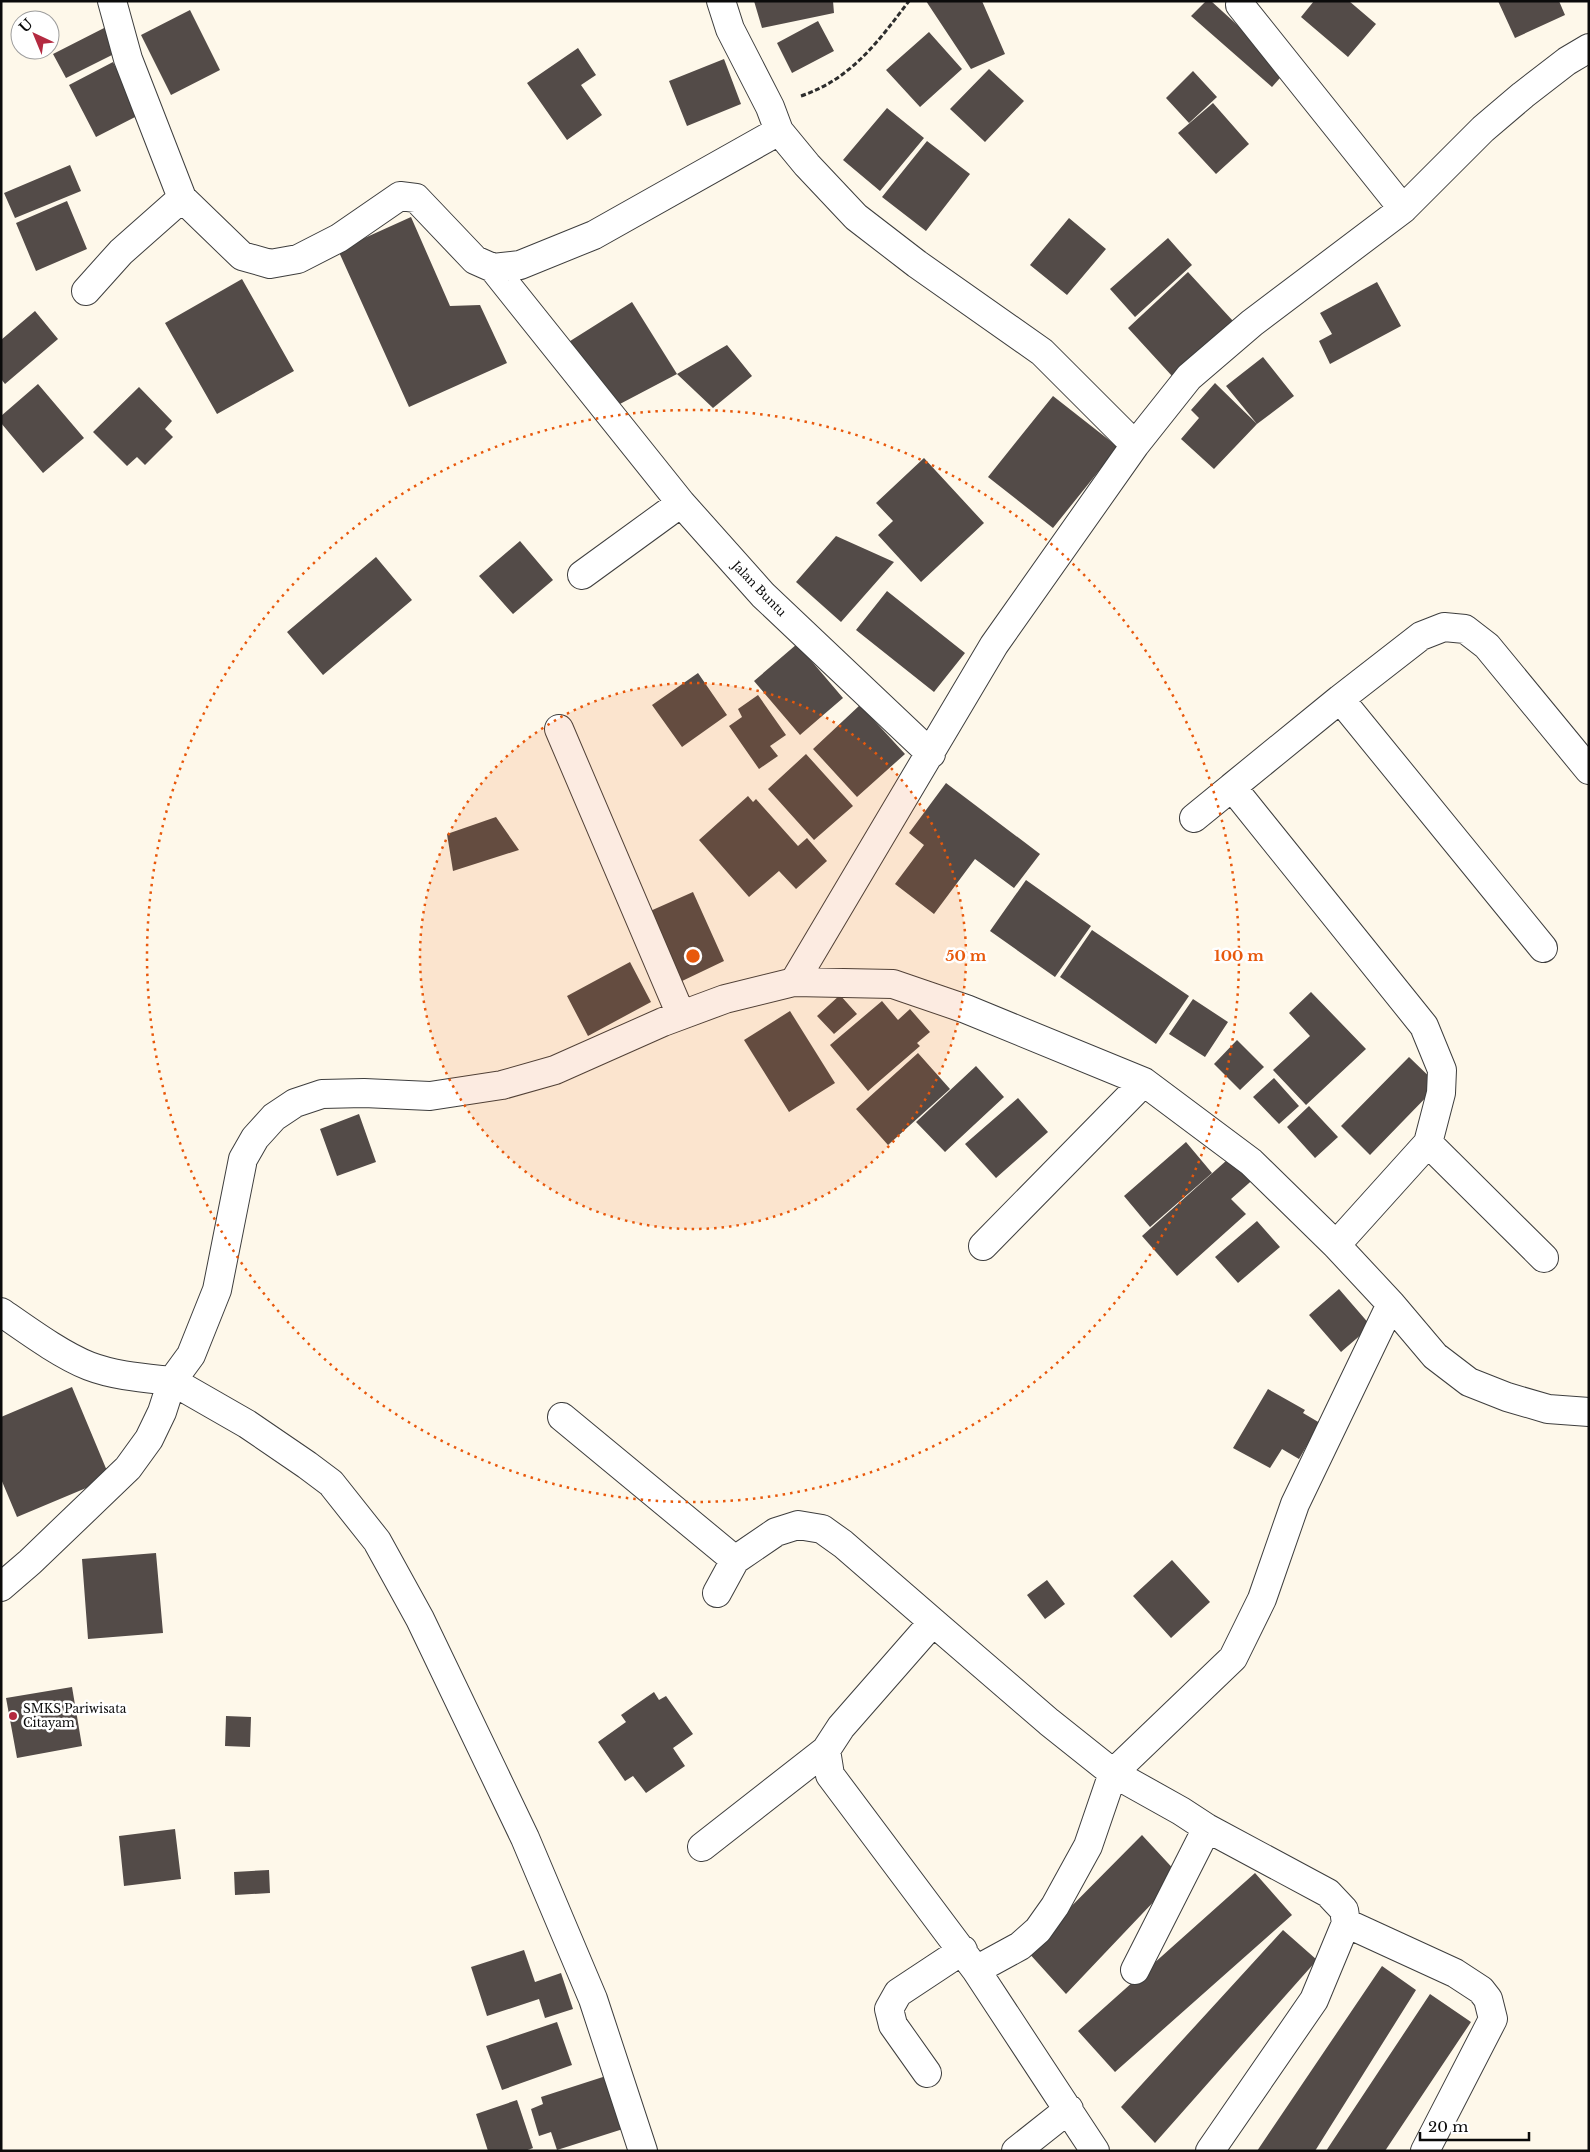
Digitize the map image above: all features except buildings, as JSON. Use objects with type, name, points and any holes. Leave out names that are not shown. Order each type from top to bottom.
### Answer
[{"type":"street","points":[[112,1],[128,59],[182,198],[242,256],[270,264],[298,259],[339,238],[400,196],[416,198],[475,260],[493,268],[520,265],[594,235],[774,119]]},
{"type":"street","points":[[721,1],[730,29],[774,119],[856,217],[917,264],[1042,352],[1135,445]]},
{"type":"street","points":[[1240,5],[1403,209]]},
{"type":"street","points":[[794,982],[994,645],[1135,445],[1189,378],[1252,323],[1403,209],[1483,129],[1523,94],[1567,61],[1589,48]]},
{"type":"street","points":[[86,291],[121,252],[182,198]]},
{"type":"street","name":"Jalan Buntu","points":[[493,268],[682,503],[763,595],[931,754]]},
{"type":"street","points":[[582,575],[682,503]]},
{"type":"street","points":[[1194,818],[1340,699],[1421,636],[1444,628],[1465,629],[1487,646],[1589,770]]},
{"type":"street","points":[[1340,699],[1543,948]]},
{"type":"street","points":[[559,729],[681,1014]]},
{"type":"street","points":[[1232,787],[1424,1026],[1442,1070],[1441,1093],[1428,1143],[1336,1245]]},
{"type":"street","points":[[1,1587],[30,1562],[128,1468],[149,1439],[162,1412],[172,1381],[192,1355],[217,1290],[243,1159],[255,1138],[274,1117],[295,1103],[322,1094],[364,1093],[430,1096],[502,1085],[555,1070],[681,1014],[725,999],[794,982],[892,984],[966,1009],[1144,1082],[1251,1162],[1336,1245],[1391,1304],[1435,1356],[1469,1382],[1507,1397],[1548,1409],[1589,1412]]},
{"type":"street","points":[[983,1246],[1144,1082]]},
{"type":"street","points":[[1428,1143],[1544,1258]]},
{"type":"street","points":[[927,2073],[893,2025],[890,2009],[898,1993],[970,1960],[1020,1946],[1038,1930],[1055,1906],[1088,1846],[1113,1773],[1233,1658],[1262,1599],[1295,1504],[1391,1304]]},
{"type":"street","points":[[1,1312],[44,1341],[89,1366],[139,1378],[172,1381],[247,1424],[332,1483],[378,1541],[420,1619],[525,1838],[593,1999],[643,2151]]},
{"type":"street","points":[[562,1416],[735,1560]]},
{"type":"street","points":[[716,1593],[735,1560],[776,1532],[798,1525],[822,1530],[865,1562],[1049,1722],[1113,1773],[1181,1811],[1207,1828],[1328,1893],[1344,1910],[1346,1922],[1314,2000],[1210,2151]]},
{"type":"street","points":[[702,1847],[826,1750],[842,1727],[933,1622]]},
{"type":"street","points":[[826,1750],[830,1775],[970,1960],[1095,2151]]},
{"type":"street","points":[[1135,1970],[1207,1828]]},
{"type":"street","points":[[1346,1922],[1455,1973],[1481,1990],[1488,1999],[1492,2010],[1493,2020],[1424,2151]]},
{"type":"street","points":[[1016,2151],[1069,2109]]},
{"type":"path","points":[[774,119],[857,65],[890,28],[909,1]]},
{"type":"place","name":"SMKS Pariwisata Citayam","points":[[13,1716]]}]
